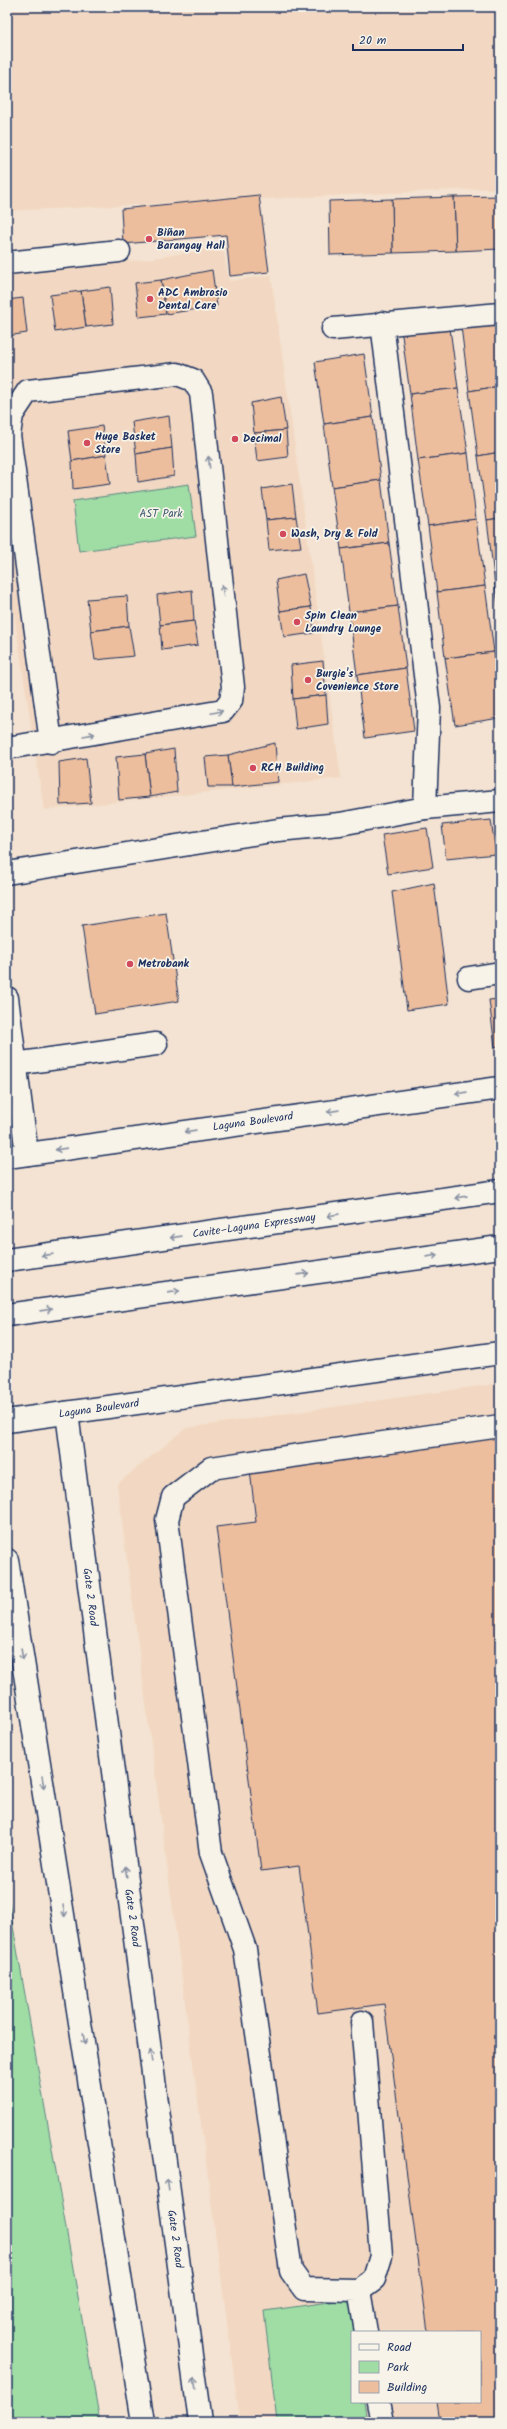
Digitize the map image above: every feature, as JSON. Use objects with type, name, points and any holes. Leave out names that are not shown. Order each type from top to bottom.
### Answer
[{"type":"main road","points":[[7,263],[119,251]]},
{"type":"main road","points":[[333,329],[382,323],[500,314]]},
{"type":"main road","points":[[382,323],[429,708],[425,808]]},
{"type":"main road","points":[[7,748],[51,742],[224,711],[231,700],[233,687],[201,393],[193,380],[177,374],[28,391],[12,415],[9,435],[51,742]]},
{"type":"main road","points":[[7,873],[278,830],[340,824],[425,808],[500,801]]},
{"type":"main road","points":[[469,978],[500,973]]},
{"type":"main road","points":[[7,998],[15,1064],[17,1156]]},
{"type":"main road","points":[[15,1064],[156,1044]]},
{"type":"main road","name":"Laguna Boulevard","points":[[17,1156],[500,1088]]},
{"type":"main road","name":"Cavite–Laguna Expressway","points":[[7,1260],[500,1191]]},
{"type":"main road","points":[[7,1315],[500,1247]]},
{"type":"main road","name":"Laguna Boulevard","points":[[7,1421],[500,1353]]},
{"type":"main road","name":"Gate 2 Road","points":[[68,1413],[124,1857],[200,2422]]},
{"type":"main road","points":[[362,2022],[381,2256],[374,2279],[359,2290],[304,2289],[291,2271],[245,1949],[211,1853],[167,1520],[173,1497],[211,1468],[500,1426]]},
{"type":"main road","points":[[7,1560],[143,2422]]},
{"type":"main road","points":[[359,2290],[366,2331]]},
{"type":"main road","points":[[378,2403],[382,2422]]},
{"type":"shaded area","points":[[7,7],[500,7],[500,188],[7,211]]},
{"type":"shaded area","points":[[223,247],[229,281],[271,275],[341,778],[44,810],[7,568],[7,274],[140,260]]},
{"type":"shaded area","points":[[500,1383],[500,2422],[240,2422],[117,1484],[186,1428]]},
{"type":"green space","name":"AST Park","points":[[189,484],[196,536],[79,551],[73,501]]},
{"type":"green space","points":[[7,1892],[100,2422],[7,2422]]},
{"type":"green space","points":[[352,2299],[356,2331],[351,2331],[351,2403],[364,2403],[367,2422],[277,2422],[264,2311]]},
{"type":"building","name":"Biñan Barangay Hall","points":[[259,195],[269,272],[230,276],[226,235],[123,244],[121,209]]},
{"type":"building","points":[[500,196],[500,249],[456,251],[454,197]]},
{"type":"building","points":[[454,197],[456,251],[393,253],[392,199]]},
{"type":"building","points":[[392,199],[393,253],[330,255],[329,201]]},
{"type":"building","points":[[212,270],[217,306],[166,314],[161,280]]},
{"type":"building","name":"ADC Ambrosio Dental Care","points":[[161,280],[166,314],[139,317],[135,283]]},
{"type":"building","points":[[110,287],[113,324],[86,327],[81,291]]},
{"type":"building","points":[[81,291],[86,327],[55,332],[50,295]]},
{"type":"building","points":[[23,298],[27,333],[7,336],[7,300]]},
{"type":"building","points":[[500,320],[500,386],[469,391],[461,326]]},
{"type":"building","points":[[449,321],[458,388],[410,394],[401,328]]},
{"type":"building","points":[[364,354],[373,417],[324,424],[315,362]]},
{"type":"building","points":[[500,386],[500,452],[478,456],[469,391]]},
{"type":"building","points":[[458,388],[468,453],[418,460],[410,394]]},
{"type":"building","points":[[281,397],[286,430],[254,433],[251,403]]},
{"type":"building","points":[[169,416],[172,448],[136,454],[132,422]]},
{"type":"building","points":[[373,417],[381,480],[332,487],[324,424]]},
{"type":"building","name":"Huge Basket Store","points":[[102,426],[106,455],[72,461],[68,431]]},
{"type":"building","points":[[286,430],[288,457],[257,461],[254,433]]},
{"type":"building","points":[[172,448],[174,476],[138,482],[136,454]]},
{"type":"building","points":[[500,452],[500,518],[487,520],[478,456]]},
{"type":"building","points":[[468,453],[476,519],[428,526],[418,460]]},
{"type":"building","points":[[106,455],[110,484],[73,489],[72,461]]},
{"type":"building","points":[[381,480],[389,543],[341,549],[332,487]]},
{"type":"building","points":[[292,484],[296,517],[266,520],[262,489]]},
{"type":"building","name":"Wash, Dry & Fold","points":[[296,517],[301,547],[269,550],[266,520]]},
{"type":"building","points":[[500,518],[500,584],[495,585],[487,520]]},
{"type":"building","points":[[476,519],[485,586],[437,592],[428,526]]},
{"type":"building","points":[[389,543],[398,606],[349,612],[341,549]]},
{"type":"building","points":[[304,574],[311,607],[280,611],[276,580]]},
{"type":"building","points":[[500,584],[500,618],[495,585]]},
{"type":"building","points":[[485,586],[494,652],[445,658],[437,592]]},
{"type":"building","points":[[192,590],[194,621],[160,625],[157,595]]},
{"type":"building","points":[[127,596],[129,626],[91,631],[87,599]]},
{"type":"building","points":[[398,606],[406,668],[357,675],[349,612]]},
{"type":"building","name":"Spin Clean Laundry Lounge","points":[[311,607],[314,633],[284,637],[280,611]]},
{"type":"building","points":[[194,621],[198,645],[162,650],[160,625]]},
{"type":"building","points":[[129,626],[134,656],[95,660],[91,631]]},
{"type":"building","points":[[494,652],[500,696],[500,718],[455,725],[445,658]]},
{"type":"building","name":"Burgie's Covenience Store","points":[[323,661],[326,695],[293,699],[291,665]]},
{"type":"building","points":[[406,668],[414,731],[365,738],[357,675]]},
{"type":"building","points":[[326,695],[328,724],[296,729],[293,699]]},
{"type":"building","name":"RCH Building","points":[[275,743],[278,782],[232,787],[228,755]]},
{"type":"building","points":[[174,749],[177,792],[150,797],[145,754]]},
{"type":"building","points":[[145,754],[150,797],[119,800],[116,757]]},
{"type":"building","points":[[228,755],[232,787],[208,787],[205,757]]},
{"type":"building","points":[[86,758],[91,803],[60,805],[59,762]]},
{"type":"building","points":[[491,820],[496,854],[446,859],[442,825]]},
{"type":"building","points":[[427,828],[433,867],[388,874],[382,835]]},
{"type":"building","points":[[434,883],[449,1004],[407,1010],[392,892]]},
{"type":"building","name":"Metrobank","points":[[166,913],[179,1001],[95,1014],[82,926]]},
{"type":"building","points":[[500,999],[500,1046],[495,1047],[489,1000]]},
{"type":"building","points":[[500,1436],[500,2422],[440,2422],[437,2403],[481,2403],[481,2331],[428,2331],[384,2004],[318,2013],[299,1866],[261,1871],[216,1527],[256,1522],[250,1470]]},
{"type":"place","name":"Biñan Barangay Hall","points":[[149,239]]},
{"type":"place","name":"ADC Ambrosio Dental Care","points":[[150,299]]},
{"type":"place","name":"Decimal","points":[[235,439]]},
{"type":"place","name":"Huge Basket Store","points":[[87,443]]},
{"type":"place","name":"Wash, Dry & Fold","points":[[283,534]]},
{"type":"place","name":"Spin Clean Laundry Lounge","points":[[297,622]]},
{"type":"place","name":"Burgie's Covenience Store","points":[[308,680]]},
{"type":"place","name":"RCH Building","points":[[253,768]]},
{"type":"place","name":"Metrobank","points":[[130,964]]}]
